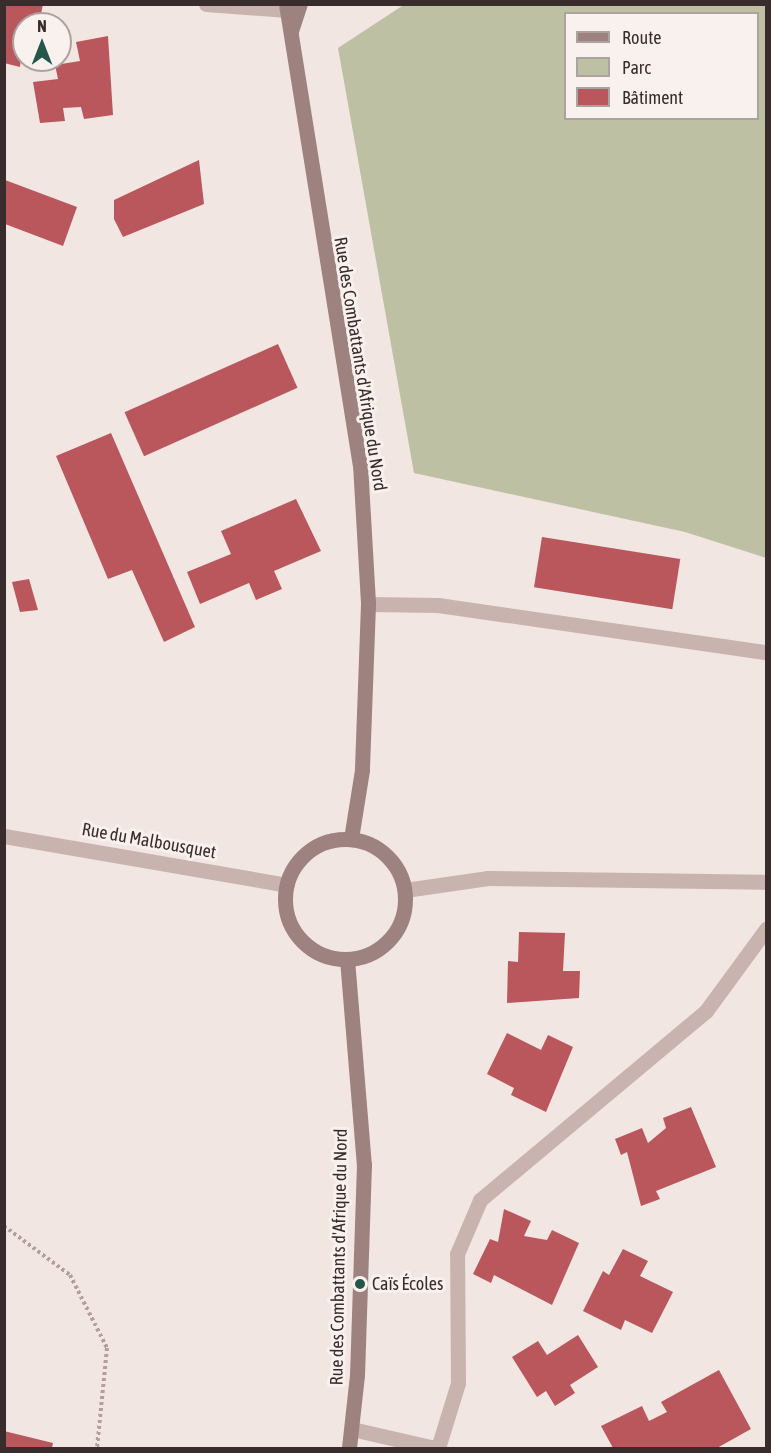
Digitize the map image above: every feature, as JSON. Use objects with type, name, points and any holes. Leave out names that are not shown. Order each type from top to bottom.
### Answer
[{"type":"main road","name":"Rue des Combattants d'Afrique du Nord","points":[[291,6],[290,34],[360,464],[368,604],[362,770],[351,839]]},
{"type":"main road","points":[[351,839],[367,843],[393,862],[405,890],[395,933],[382,947],[347,959],[312,950],[298,937],[289,921],[287,885],[305,854],[319,844],[351,839]]},
{"type":"main road","name":"Rue des Combattants d'Afrique du Nord","points":[[347,959],[364,1164],[352,1429],[349,1449]]},
{"type":"street","points":[[206,4],[291,6]]},
{"type":"street","points":[[368,604],[438,605],[766,652]]},
{"type":"street","name":"Rue du Malbousquet","points":[[4,836],[287,885]]},
{"type":"street","points":[[405,890],[488,878],[766,882]]},
{"type":"street","points":[[352,1429],[436,1449],[458,1383],[458,1254],[480,1200],[706,1011],[766,929]]},
{"type":"path","points":[[4,1226],[70,1275],[107,1348],[98,1449]]},
{"type":"green space","points":[[405,4],[766,5],[766,558],[685,532],[414,473],[338,48]]},
{"type":"building","points":[[4,4],[43,4],[41,12],[12,12],[12,65],[4,63]]},
{"type":"building","points":[[108,36],[113,115],[84,119],[81,107],[63,108],[65,121],[40,123],[33,82],[58,79],[56,72],[72,72],[72,62],[80,61],[76,42]]},
{"type":"building","points":[[199,160],[204,204],[123,237],[114,219],[114,200]]},
{"type":"building","points":[[5,180],[77,207],[63,246],[5,224]]},
{"type":"building","points":[[278,344],[298,388],[144,456],[125,412]]},
{"type":"building","points":[[111,433],[195,627],[164,642],[132,570],[108,579],[56,456]]},
{"type":"building","points":[[296,499],[321,551],[274,571],[282,589],[256,600],[249,583],[200,604],[187,572],[231,554],[221,531]]},
{"type":"building","points":[[542,537],[680,559],[672,609],[534,587]]},
{"type":"building","points":[[29,579],[38,610],[20,612],[12,582]]},
{"type":"building","points":[[519,932],[565,933],[563,971],[580,971],[579,998],[507,1003],[508,961],[518,962]]},
{"type":"building","points":[[507,1033],[541,1050],[548,1035],[573,1047],[546,1112],[511,1095],[514,1088],[487,1074]]},
{"type":"building","points":[[691,1107],[716,1167],[656,1191],[660,1199],[641,1206],[627,1152],[621,1155],[615,1139],[642,1128],[648,1143],[666,1128],[663,1118]]},
{"type":"building","points":[[504,1209],[531,1221],[524,1236],[547,1240],[552,1230],[579,1243],[552,1305],[494,1275],[491,1283],[473,1274],[490,1239],[498,1242]]},
{"type":"building","points":[[623,1249],[648,1261],[640,1276],[673,1292],[652,1333],[625,1320],[621,1330],[583,1311],[603,1271],[609,1275]]},
{"type":"building","points":[[578,1335],[598,1367],[570,1385],[575,1393],[555,1406],[546,1391],[537,1397],[512,1357],[538,1341],[547,1355]]},
{"type":"building","points":[[719,1370],[751,1429],[717,1448],[613,1448],[601,1426],[642,1406],[649,1421],[667,1412],[661,1402]]},
{"type":"building","points":[[4,1431],[53,1443],[52,1448],[4,1448]]},
{"type":"place","name":"Caïs Écoles","points":[[360,1284]]}]
